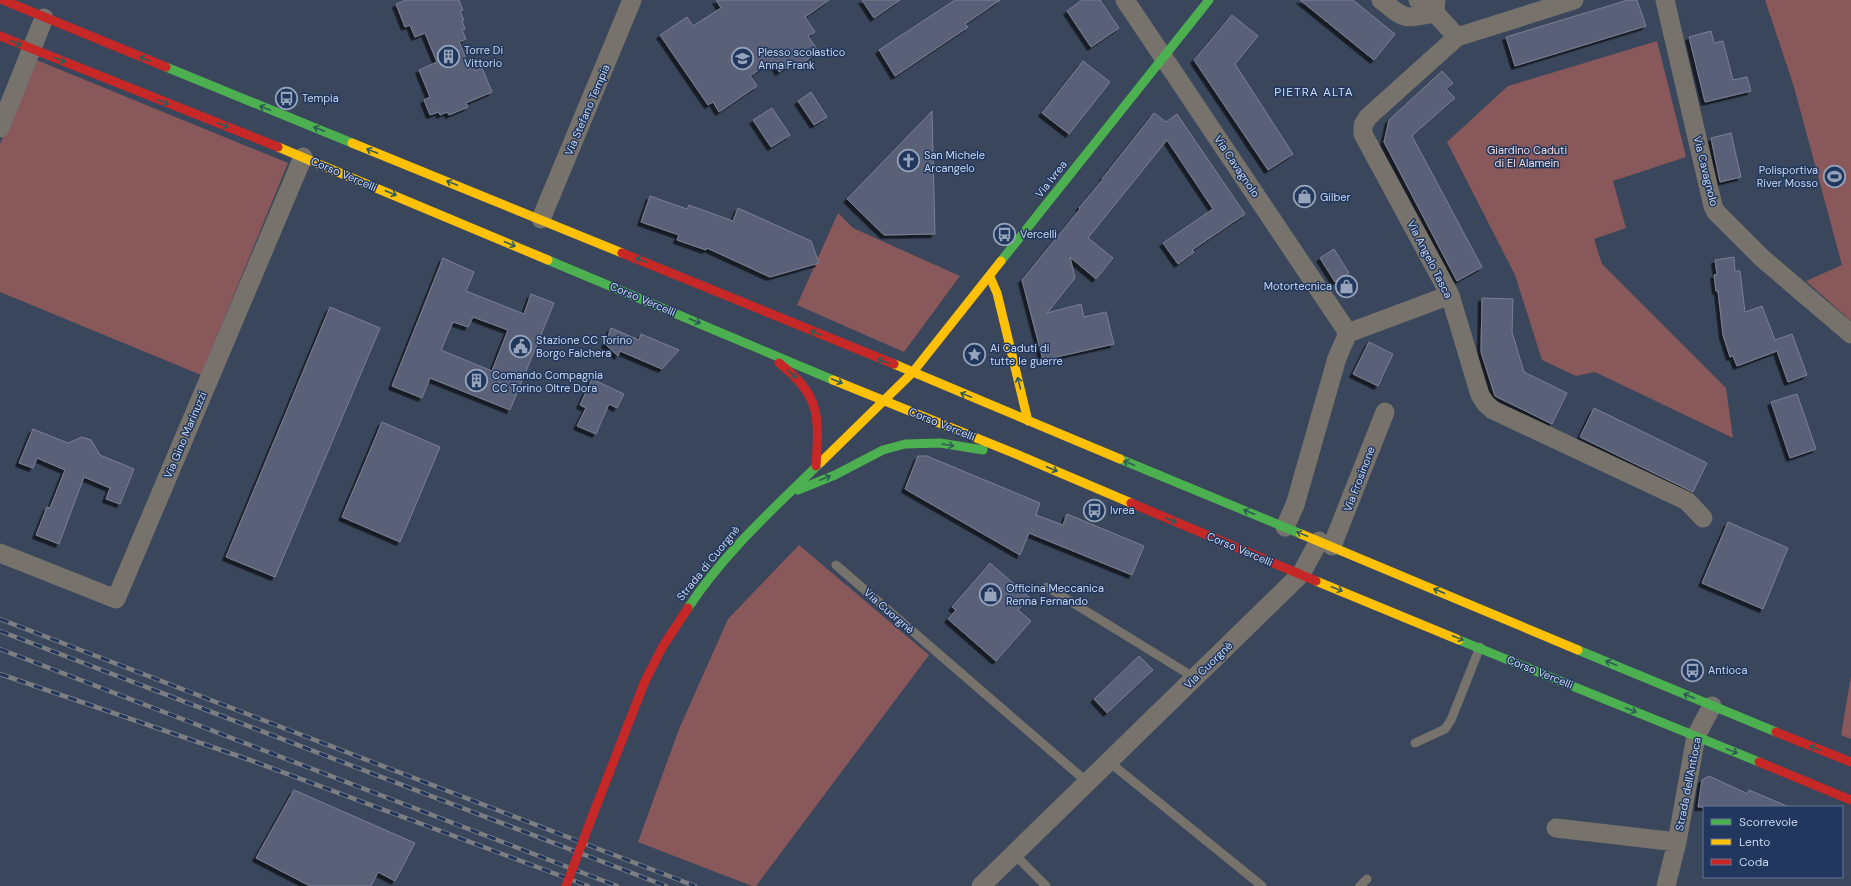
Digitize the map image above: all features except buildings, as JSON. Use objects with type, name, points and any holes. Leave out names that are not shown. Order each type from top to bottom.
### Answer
[{"type":"main road","points":[[3,0],[913,372],[1712,706],[1851,762]]},
{"type":"main road","name":"Via Ivrea","points":[[913,372],[990,277],[1162,56],[1208,0]]},
{"type":"main road","name":"Corso Vercelli","points":[[0,36],[303,157],[884,401],[1016,454],[1301,574],[1851,800]]},
{"type":"main road","points":[[990,277],[997,293],[1028,421]]},
{"type":"main road","points":[[762,349],[795,377],[809,394],[816,419],[816,466]]},
{"type":"main road","name":"Strada di Cuorgnè","points":[[566,886],[640,694],[663,646],[686,607],[738,543],[913,372]]},
{"type":"main road","points":[[789,493],[835,475],[883,450],[905,444],[940,443],[1016,454]]},
{"type":"street","name":"Via Stefano Tempia","points":[[541,219],[632,0]]},
{"type":"street","name":"Via Cavagnolo","points":[[1125,0],[1348,333]]},
{"type":"street","points":[[1381,0],[1400,15],[1410,18],[1435,7]]},
{"type":"street","points":[[1418,0],[1435,7],[1457,36]]},
{"type":"street","name":"Via Angelo Tasca","points":[[1574,0],[1457,36],[1368,117],[1363,125],[1364,134],[1450,295],[1480,395],[1486,404],[1493,410],[1687,501],[1703,518]]},
{"type":"street","name":"Via Cavagnolo","points":[[1665,0],[1712,206],[1716,212],[1762,258],[1851,334]]},
{"type":"street","points":[[0,128],[44,18]]},
{"type":"street","name":"Via Gino Marinuzzi","points":[[0,553],[116,599],[303,157]]},
{"type":"street","points":[[1285,527],[1295,505],[1336,358],[1348,333],[1450,295]]},
{"type":"street","name":"Via Frosinone","points":[[1326,544],[1385,412]]},
{"type":"street","name":"Via Cuorgnè","points":[[981,886],[1301,574],[1326,544]]},
{"type":"street","name":"Strada dell'Antioca","points":[[1666,886],[1677,842],[1696,736],[1712,706]]},
{"type":"street","name":"Strada dell'Antioca","points":[[1556,828],[1677,842]]},
{"type":"lane","name":"Via Cuorgnè","points":[[836,565],[1087,782]]},
{"type":"lane","points":[[1047,587],[1195,678]]},
{"type":"lane","points":[[1416,743],[1445,729],[1451,720],[1480,647]]},
{"type":"lane","points":[[1108,761],[1262,886]]},
{"type":"lane","points":[[1014,854],[1046,886]]},
{"type":"green space","name":"Polisportiva River Mosso","points":[[1765,0],[1851,0],[1851,321],[1806,281],[1842,265],[1794,87]]},
{"type":"green space","name":"Giardino Caduti di El Alamein","points":[[1657,41],[1686,157],[1613,181],[1626,228],[1594,239],[1602,264],[1726,388],[1733,438],[1595,372],[1576,376],[1542,360],[1515,275],[1447,142],[1508,86]]},
{"type":"green space","points":[[34,59],[288,163],[201,375],[0,292],[0,144]]},
{"type":"green space","points":[[838,213],[853,228],[960,276],[904,352],[797,305]]},
{"type":"green space","points":[[799,545],[929,655],[756,886],[752,886],[638,842],[679,729],[728,619]]},
{"type":"green space","points":[[1851,676],[1851,739],[1841,735]]},
{"type":"railway","points":[[0,619],[695,886]]},
{"type":"railway","points":[[0,631],[666,886]]},
{"type":"railway","points":[[0,649],[617,886]]},
{"type":"railway","points":[[0,674],[250,760],[588,886]]},
{"type":"traffic: fast","points":[[1001,261],[1209,0]]},
{"type":"traffic: fast","points":[[166,67],[352,143]]},
{"type":"traffic: fast","points":[[548,260],[833,380]]},
{"type":"traffic: fast","points":[[798,490],[835,475],[883,450],[905,444],[940,443],[983,450]]},
{"type":"traffic: fast","points":[[1120,459],[1301,534]]},
{"type":"traffic: fast","points":[[688,608],[733,550],[820,463]]},
{"type":"traffic: fast","points":[[1459,640],[1759,762]]},
{"type":"traffic: fast","points":[[1578,650],[1776,732]]},
{"type":"traffic: slow","points":[[352,143],[622,253]]},
{"type":"traffic: slow","points":[[278,147],[548,260]]},
{"type":"traffic: slow","points":[[820,463],[913,372],[1001,261]]},
{"type":"traffic: slow","points":[[990,277],[997,293],[1028,421]]},
{"type":"traffic: slow","points":[[894,364],[1120,459]]},
{"type":"traffic: slow","points":[[833,380],[1016,454],[1131,503]]},
{"type":"traffic: slow","points":[[1301,534],[1578,650]]},
{"type":"traffic: slow","points":[[1316,581],[1459,640]]},
{"type":"traffic: jam","points":[[3,0],[166,67]]},
{"type":"traffic: jam","points":[[0,36],[278,147]]},
{"type":"traffic: jam","points":[[622,253],[894,364]]},
{"type":"traffic: jam","points":[[779,363],[803,386],[810,397],[814,408],[817,420],[816,466]]},
{"type":"traffic: jam","points":[[1131,503],[1316,581]]},
{"type":"traffic: jam","points":[[592,817],[645,681],[663,646],[688,608]]},
{"type":"traffic: jam","points":[[1776,732],[1851,762]]},
{"type":"traffic: jam","points":[[1759,762],[1851,800]]},
{"type":"traffic: jam","points":[[566,886],[592,817]]},
{"type":"place","name":"Torre Di Vittorio","points":[[448,56]]},
{"type":"place","name":"Plesso scolastico Anna Frank","points":[[743,58]]},
{"type":"place","name":"Tempia","points":[[287,98]]},
{"type":"place","name":"San Michele Arcangelo","points":[[909,161]]},
{"type":"place","name":"Polisportiva River Mosso","points":[[1834,176]]},
{"type":"place","name":"Gilber","points":[[1304,197]]},
{"type":"place","name":"Vercelli","points":[[1004,234]]},
{"type":"place","name":"Motortecnica","points":[[1347,286]]},
{"type":"place","name":"Stazione CC Torino Borgo Falchera","points":[[520,346]]},
{"type":"place","name":"Ai Caduti di tutte le guerre","points":[[974,354]]},
{"type":"place","name":"Comando Compagnia CC Torino Oltre Dora","points":[[477,381]]},
{"type":"place","name":"Ivrea","points":[[1094,510]]},
{"type":"place","name":"Officina Meccanica Renna Fernando","points":[[990,594]]},
{"type":"place","name":"Antioca","points":[[1692,670]]},
{"type":"district","name":"PIETRA ALTA","points":[[1314,92]]}]
